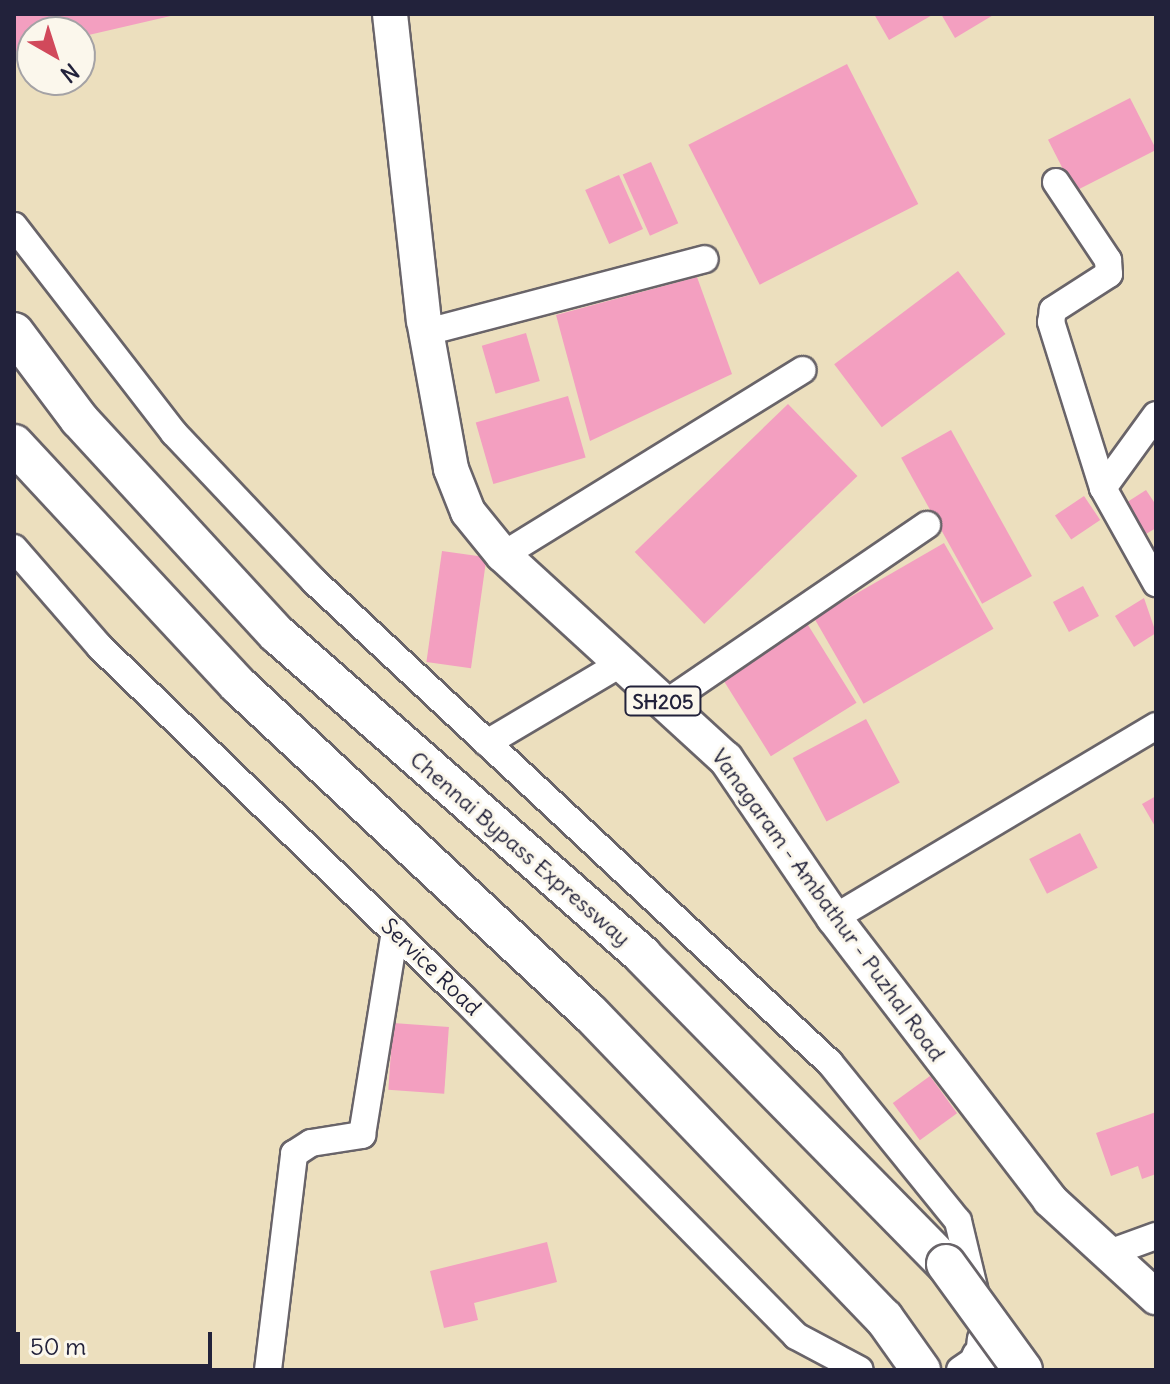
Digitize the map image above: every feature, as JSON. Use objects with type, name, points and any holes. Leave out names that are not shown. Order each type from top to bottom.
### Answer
[{"type":"highway","name":"Chennai Bypass Expressway","points":[[14,332],[79,419],[277,634],[643,956],[946,1264],[1023,1370]]},
{"type":"highway","points":[[14,444],[238,685],[591,1014],[884,1318],[921,1370]]},
{"type":"main road","name":"Vanagaram - Ambathur - Puzhal Road","points":[[390,14],[427,332],[451,469],[468,512],[503,555],[726,759],[834,918],[1050,1200],[1156,1297]]},
{"type":"street","points":[[1056,182],[1108,260],[1109,274],[1053,310],[1051,322],[1103,488],[1156,583]]},
{"type":"street","points":[[14,226],[174,433],[314,581],[830,1063],[958,1221],[982,1330],[976,1366]]},
{"type":"street","points":[[427,332],[705,259]]},
{"type":"street","points":[[503,555],[802,370]]},
{"type":"street","points":[[1103,488],[1156,415]]},
{"type":"street","points":[[666,703],[927,525]]},
{"type":"street","name":"Service Road","points":[[14,548],[100,647],[395,932],[796,1336],[860,1370]]},
{"type":"street","points":[[487,743],[622,663]]},
{"type":"street","points":[[834,918],[1156,726]]},
{"type":"street","points":[[268,1370],[294,1154],[311,1143],[362,1135],[395,932]]},
{"type":"street","points":[[1109,1253],[1156,1236]]},
{"type":"building","points":[[14,14],[175,14],[96,33],[96,16],[16,16],[14,52]]},
{"type":"building","points":[[874,14],[934,14],[889,40]]},
{"type":"building","points":[[941,14],[995,14],[955,38]]},
{"type":"building","points":[[847,64],[918,204],[760,285],[688,145]]},
{"type":"building","points":[[1130,98],[1156,150],[1074,191],[1048,140]]},
{"type":"building","points":[[651,162],[678,223],[650,236],[623,175]]},
{"type":"building","points":[[619,175],[643,229],[609,244],[585,190]]},
{"type":"building","points":[[958,271],[1006,334],[882,427],[834,364]]},
{"type":"building","points":[[697,277],[732,374],[590,441],[556,315]]},
{"type":"building","points":[[526,333],[540,381],[496,394],[482,346]]},
{"type":"building","points":[[568,396],[586,458],[493,484],[476,422]]},
{"type":"building","points":[[788,404],[857,476],[704,624],[635,552]]},
{"type":"building","points":[[951,430],[1032,576],[982,604],[901,458]]},
{"type":"building","points":[[1146,490],[1156,505],[1156,528],[1141,537],[1121,506]]},
{"type":"building","points":[[1084,496],[1100,520],[1071,540],[1055,516]]},
{"type":"building","points":[[944,543],[994,629],[864,704],[814,618]]},
{"type":"building","points":[[442,551],[487,557],[471,668],[426,662]]},
{"type":"building","points":[[1083,586],[1099,616],[1069,632],[1053,602]]},
{"type":"building","points":[[1144,598],[1156,633],[1134,647],[1115,616]]},
{"type":"building","points":[[803,617],[857,703],[771,756],[717,671]]},
{"type":"building","points":[[866,719],[900,783],[827,822],[793,758]]},
{"type":"building","points":[[1156,796],[1156,828],[1142,804]]},
{"type":"building","points":[[1080,833],[1098,868],[1047,894],[1029,859]]},
{"type":"building","points":[[393,1023],[449,1027],[444,1094],[388,1090]]},
{"type":"building","points":[[930,1076],[957,1113],[920,1140],[893,1103]]},
{"type":"building","points":[[1156,1112],[1156,1174],[1142,1179],[1138,1166],[1111,1176],[1096,1133]]},
{"type":"building","points":[[547,1242],[557,1282],[474,1303],[478,1320],[444,1328],[430,1271]]}]
